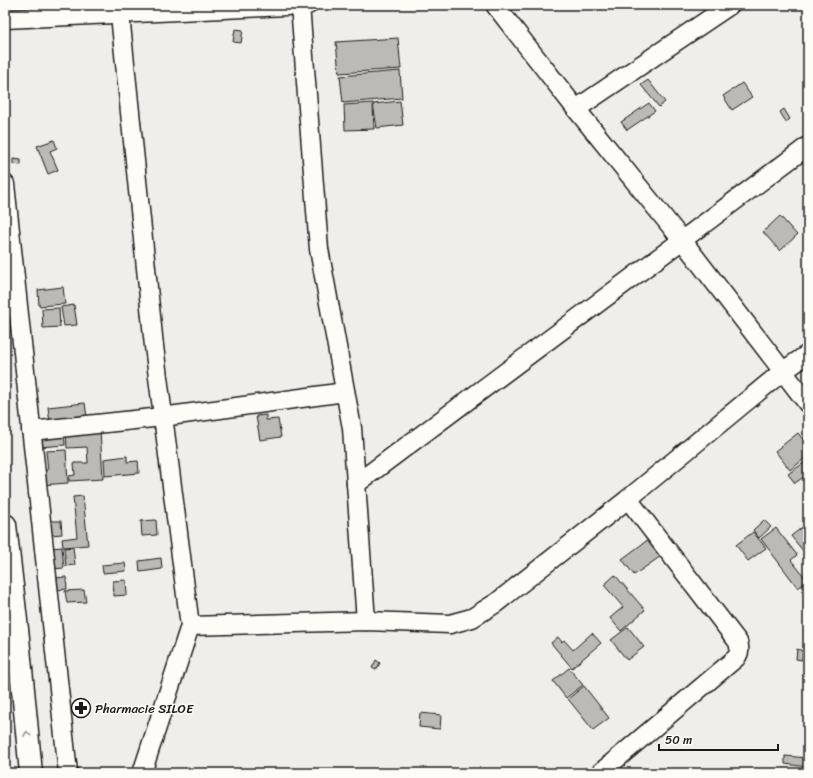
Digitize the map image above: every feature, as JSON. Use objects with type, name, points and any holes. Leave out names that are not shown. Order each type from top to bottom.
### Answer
[{"type":"highway","points":[[5,525],[31,773]]},
{"type":"street","points":[[300,5],[319,249],[352,428],[366,621]]},
{"type":"street","points":[[5,20],[120,10],[308,5]]},
{"type":"street","points":[[495,5],[576,109],[682,240],[808,404]]},
{"type":"street","points":[[576,109],[730,5]]},
{"type":"street","points":[[120,10],[162,417],[190,626],[142,773]]},
{"type":"street","points":[[356,484],[808,146]]},
{"type":"street","points":[[5,184],[68,773]]},
{"type":"street","points":[[190,626],[366,621],[450,624],[472,618],[496,603],[628,499],[782,372],[808,354]]},
{"type":"street","points":[[31,431],[162,417],[346,392]]},
{"type":"street","points":[[600,773],[724,669],[736,658],[740,647],[738,642],[628,499]]},
{"type":"building","points":[[235,29],[243,30],[241,43],[233,42]]},
{"type":"building","points":[[398,38],[401,69],[339,73],[336,42]]},
{"type":"building","points":[[400,71],[402,98],[343,103],[340,76]]},
{"type":"building","points":[[648,80],[665,102],[659,107],[641,85]]},
{"type":"building","points":[[742,83],[752,97],[732,110],[723,96]]},
{"type":"building","points":[[400,101],[403,125],[377,128],[373,104]]},
{"type":"building","points":[[373,103],[374,129],[345,130],[344,105]]},
{"type":"building","points":[[649,103],[655,111],[627,130],[621,122]]},
{"type":"building","points":[[784,109],[790,119],[786,122],[780,112]]},
{"type":"building","points":[[54,140],[57,148],[50,151],[58,170],[48,174],[37,146]]},
{"type":"building","points":[[13,159],[21,160],[21,165],[13,164]]},
{"type":"building","points":[[780,216],[797,235],[780,251],[763,232]]},
{"type":"building","points":[[63,287],[65,304],[39,306],[38,290]]},
{"type":"building","points":[[74,305],[77,325],[64,326],[61,307]]},
{"type":"building","points":[[59,308],[60,327],[43,328],[42,309]]},
{"type":"building","points":[[85,403],[87,418],[50,423],[48,407]]},
{"type":"building","points":[[266,415],[266,420],[278,419],[281,437],[260,440],[256,416]]},
{"type":"building","points":[[100,430],[103,479],[69,481],[69,476],[75,475],[74,463],[88,463],[87,447],[67,448],[66,432]]},
{"type":"building","points":[[798,433],[808,446],[808,456],[790,470],[775,451]]},
{"type":"building","points":[[64,434],[65,445],[40,447],[39,435]]},
{"type":"building","points":[[66,450],[68,483],[41,485],[40,470],[48,470],[46,451]]},
{"type":"building","points":[[127,456],[127,462],[138,461],[139,473],[105,476],[104,459]]},
{"type":"building","points":[[808,460],[808,474],[795,483],[788,474]]},
{"type":"building","points":[[83,496],[88,545],[63,547],[62,539],[77,537],[73,497]]},
{"type":"building","points":[[156,520],[157,535],[142,536],[141,521]]},
{"type":"building","points":[[764,520],[771,527],[759,538],[753,530]]},
{"type":"building","points":[[50,521],[61,521],[62,534],[51,535]]},
{"type":"building","points":[[804,526],[808,531],[808,549],[804,552],[791,536]]},
{"type":"building","points":[[776,528],[797,555],[791,560],[808,581],[798,588],[761,539]]},
{"type":"building","points":[[753,532],[766,548],[748,561],[736,545]]},
{"type":"building","points":[[649,539],[661,556],[634,575],[622,559]]},
{"type":"building","points":[[62,547],[64,568],[53,569],[51,548]]},
{"type":"building","points":[[73,547],[75,565],[66,566],[64,548]]},
{"type":"building","points":[[161,558],[162,569],[140,572],[139,561]]},
{"type":"building","points":[[125,563],[126,571],[103,573],[102,565]]},
{"type":"building","points":[[615,575],[645,610],[621,631],[610,618],[623,607],[604,585]]},
{"type":"building","points":[[66,577],[67,589],[57,590],[56,578]]},
{"type":"building","points":[[126,580],[127,595],[114,596],[113,581]]},
{"type":"building","points":[[84,590],[86,602],[67,603],[65,591]]},
{"type":"building","points":[[628,627],[644,647],[627,660],[611,640]]},
{"type":"building","points":[[592,633],[601,643],[572,668],[551,643],[558,637],[562,642],[564,640],[573,650]]},
{"type":"building","points":[[797,649],[803,651],[802,660],[796,659]]},
{"type":"building","points":[[376,660],[380,663],[376,670],[372,668]]},
{"type":"building","points":[[569,668],[583,685],[566,698],[553,681]]},
{"type":"building","points":[[584,686],[609,718],[593,730],[568,699]]},
{"type":"building","points":[[420,713],[441,715],[440,729],[419,727]]},
{"type":"building","points":[[785,756],[808,758],[808,767],[785,764]]},
{"type":"place","name":"Pharmacie SILOE","points":[[81,708]]}]
